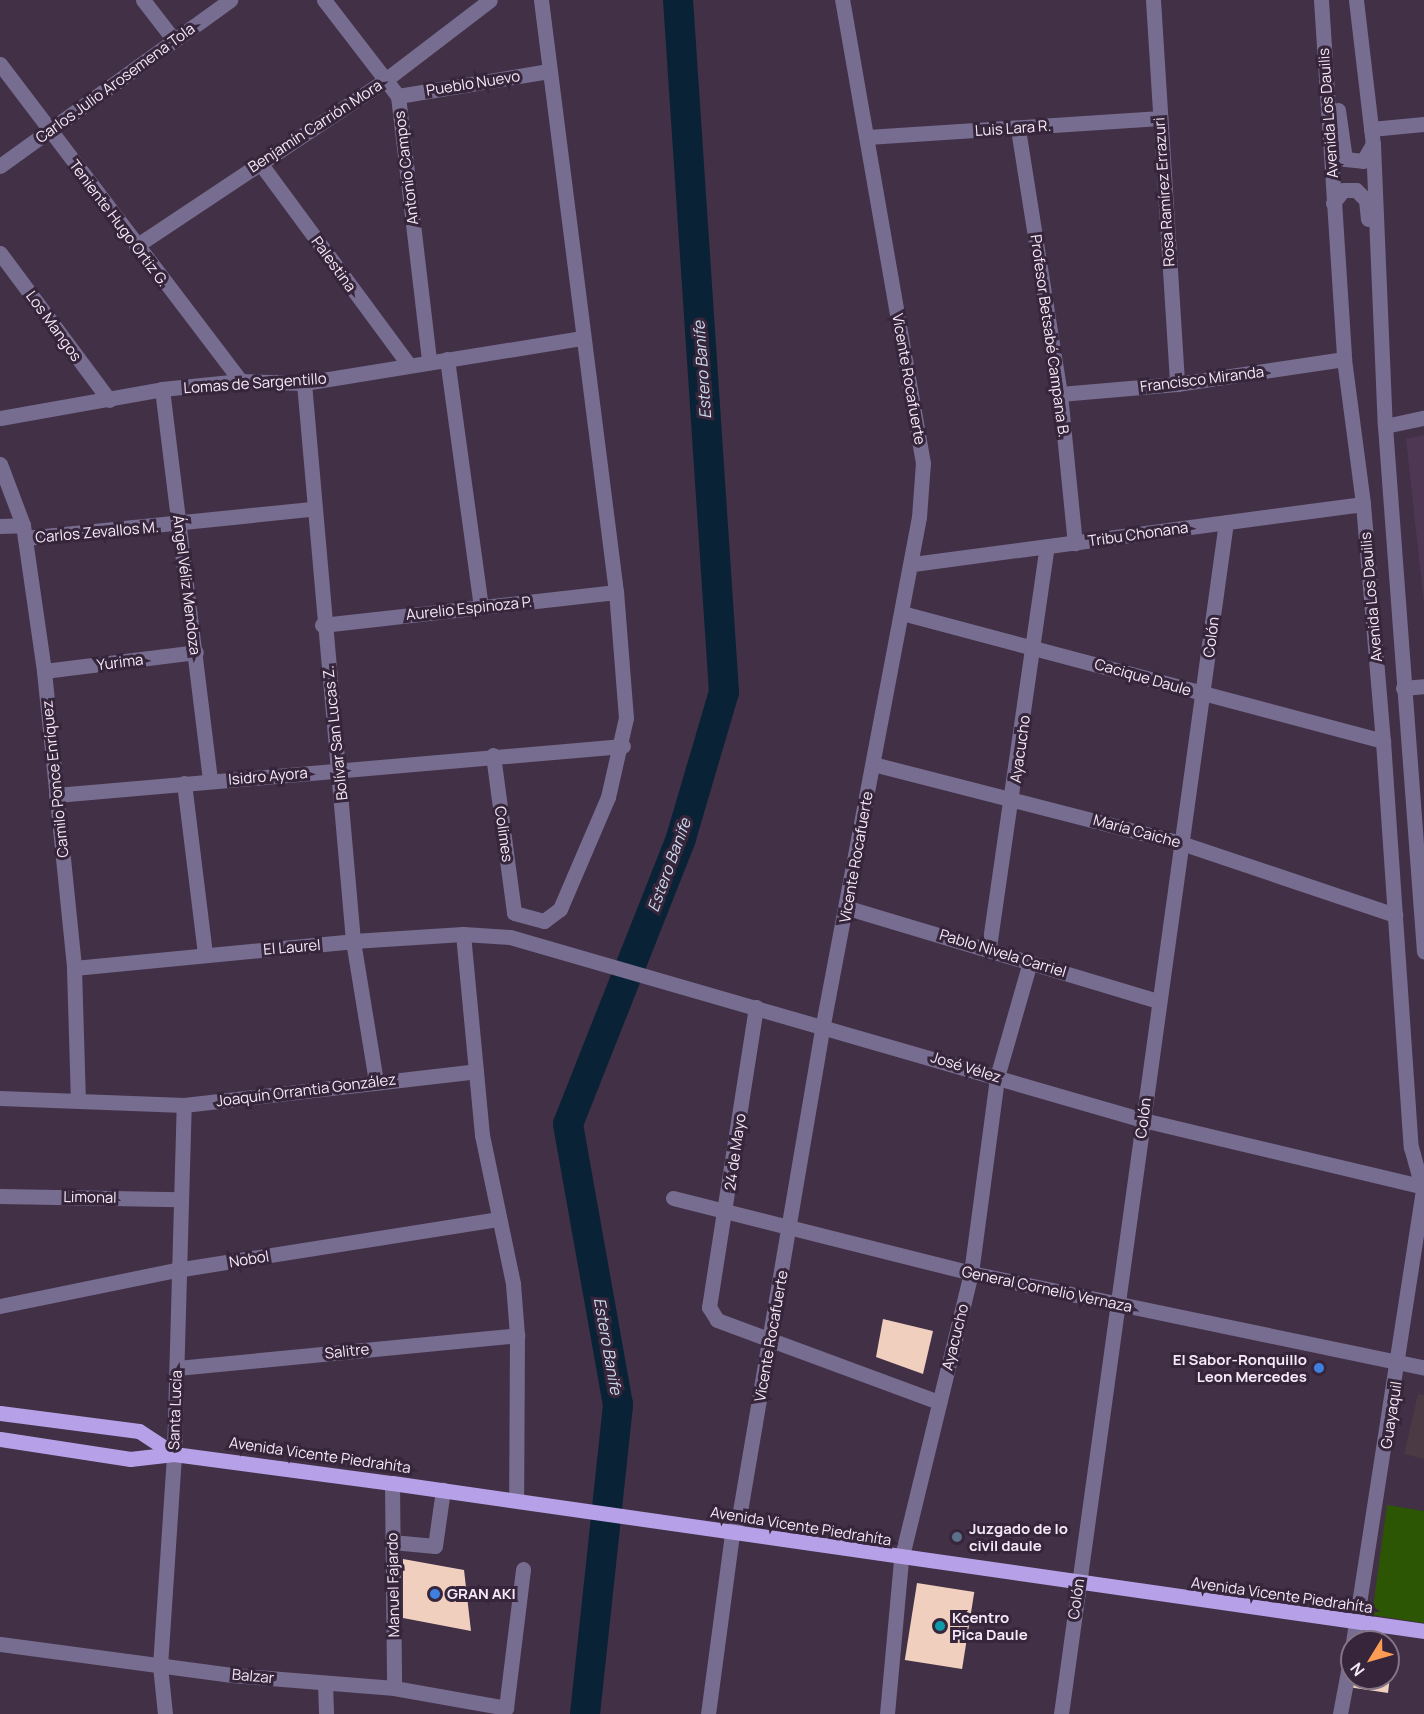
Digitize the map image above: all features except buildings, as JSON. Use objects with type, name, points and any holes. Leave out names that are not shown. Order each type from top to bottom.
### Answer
[{"type":"main road","name":"Avenida Vicente Piedrahíta","points":[[0,1413],[139,1431],[174,1454]]},
{"type":"main road","name":"Avenida Vicente Piedrahíta","points":[[0,1439],[130,1459],[174,1454],[444,1490],[902,1560],[1424,1631]]},
{"type":"street","points":[[144,0],[174,40]]},
{"type":"street","name":"Carlos Julio Arosemena Tola","points":[[0,166],[230,0]]},
{"type":"street","name":"Antonio Campos","points":[[324,0],[384,81],[398,96],[429,361]]},
{"type":"street","name":"Benjamín Carrión Mora","points":[[136,246],[384,81],[490,0]]},
{"type":"street","points":[[541,0],[582,338],[616,592],[626,718],[623,746]]},
{"type":"street","name":"Vicente Rocafuerte","points":[[708,1714],[732,1533],[739,1517],[790,1227],[822,1024],[848,908],[873,764],[913,564],[923,463],[842,0]]},
{"type":"street","name":"Rosa Ramírez Errazuri","points":[[1153,0],[1177,384]]},
{"type":"street","points":[[1323,0],[1342,155],[1348,160],[1363,161],[1372,137],[1424,124]]},
{"type":"street","name":"Avenida Los Dauilis","points":[[1323,0],[1333,203],[1344,359],[1363,504],[1383,741],[1411,1147],[1423,1185]]},
{"type":"street","name":"Avenida Los Dauilis","points":[[1356,0],[1372,137],[1386,376],[1385,426],[1403,688],[1421,831],[1424,952]]},
{"type":"street","name":"Teniente Hugo Ortiz G.","points":[[0,64],[136,246],[241,381]]},
{"type":"street","name":"Pueblo Nuevo","points":[[398,96],[549,71]]},
{"type":"street","name":"Luis Lara R.","points":[[867,137],[1160,118]]},
{"type":"street","name":"Profesor Betsabé Campana B.","points":[[1018,129],[1060,394],[1076,543]]},
{"type":"street","name":"Palestina","points":[[260,163],[408,364]]},
{"type":"street","points":[[1333,203],[1346,189],[1356,190],[1366,200],[1376,332],[1386,376]]},
{"type":"street","name":"Los Mangos","points":[[0,253],[109,400]]},
{"type":"street","name":"Lomas de Sargentillo","points":[[0,418],[162,389],[241,381],[304,383],[408,364],[582,338]]},
{"type":"street","points":[[447,359],[481,607]]},
{"type":"street","name":"Francisco Miranda","points":[[1060,394],[1177,384],[1344,359]]},
{"type":"street","name":"Bolívar San Lucas Z.","points":[[304,383],[322,625],[340,769],[353,941],[376,1082]]},
{"type":"street","name":"Ángel Véliz Mendoza","points":[[162,389],[210,781]]},
{"type":"street","points":[[1385,426],[1424,418]]},
{"type":"street","name":"Camilo Ponce Enríquez","points":[[0,464],[24,532],[44,671],[74,968],[78,1099]]},
{"type":"street","name":"Tribu Chonana","points":[[913,564],[1046,550],[1076,543],[1363,504]]},
{"type":"street","name":"Carlos Zevallos M.","points":[[0,526],[24,532],[180,524],[312,509]]},
{"type":"street","name":"Colón","points":[[1061,1714],[1077,1585],[1119,1305],[1158,1001],[1184,844],[1226,522]]},
{"type":"street","name":"Ayacucho","points":[[989,947],[1014,798],[1046,550]]},
{"type":"street","name":"Aurelio Espinoza P.","points":[[322,625],[616,592]]},
{"type":"street","name":"Cacique Daule","points":[[902,614],[1035,646],[1204,695],[1383,741]]},
{"type":"street","name":"Yurima","points":[[44,671],[196,652]]},
{"type":"street","points":[[1403,688],[1424,686]]},
{"type":"street","name":"Isidro Ayora","points":[[56,795],[493,755],[623,746]]},
{"type":"street","name":"Colimes","points":[[493,755],[514,913],[544,921],[560,909],[608,798],[623,746]]},
{"type":"street","name":"María Caiche","points":[[873,764],[1014,798],[1184,844],[1395,915]]},
{"type":"street","points":[[184,783],[205,955]]},
{"type":"street","name":"Pablo Nivela Carriel","points":[[848,908],[989,947],[1030,962],[1158,1001]]},
{"type":"street","points":[[464,934],[482,1135],[499,1219],[517,1335],[522,1501]]},
{"type":"street","name":"El Laurel","points":[[74,968],[353,941],[464,934],[510,938]]},
{"type":"street","name":"José Vélez","points":[[510,938],[822,1024],[1143,1120],[1423,1185]]},
{"type":"street","name":"Ayacucho","points":[[887,1714],[902,1560],[971,1273],[997,1077],[1030,962]]},
{"type":"street","name":"24 de Mayo","points":[[756,1006],[727,1208],[710,1298],[717,1320],[770,1338]]},
{"type":"street","name":"Joaquín Orrantia González","points":[[0,1098],[78,1099],[92,1104],[184,1105],[476,1071]]},
{"type":"street","name":"Santa Lucía","points":[[165,1714],[160,1666],[174,1454],[177,1368],[176,1270],[184,1105]]},
{"type":"street","name":"Guayaquil","points":[[1356,1630],[1399,1362],[1423,1185]]},
{"type":"street","name":"Limonal","points":[[0,1196],[180,1199]]},
{"type":"street","name":"General Cornelio Vernaza","points":[[672,1198],[727,1208],[790,1227],[971,1273],[1424,1368]]},
{"type":"street","name":"Nobol","points":[[0,1306],[176,1270],[499,1219]]},
{"type":"street","name":"Salitre","points":[[177,1368],[517,1335]]},
{"type":"street","points":[[770,1338],[939,1402]]},
{"type":"street","name":"Manuel Fajardo","points":[[392,1483],[394,1688]]},
{"type":"street","points":[[392,1542],[435,1546],[444,1490]]},
{"type":"street","name":"Balzar","points":[[0,1644],[160,1666],[394,1688],[506,1708],[523,1569]]},
{"type":"street","points":[[326,1683],[326,1714]]},
{"type":"street","points":[[1340,1714],[1344,1690]]},
{"type":"shaded area","points":[[1424,435],[1424,603],[1406,439]]},
{"type":"shaded area","points":[[1418,1394],[1424,1395],[1424,1459],[1404,1454]]},
{"type":"green space","points":[[1387,1505],[1424,1511],[1424,1623],[1372,1615]]},
{"type":"waterway","name":"Estero Banife","points":[[585,1714],[618,1405],[568,1124],[681,838],[724,692],[678,0]]},
{"type":"place","name":"El Sabor-Ronquillo Leon Mercedes","points":[[1319,1368]]},
{"type":"place","name":"Juzgado de lo civil daule","points":[[957,1537]]},
{"type":"place","name":"GRAN AKI","points":[[435,1594]]},
{"type":"place","name":"Kcentro Pica Daule","points":[[940,1626]]}]
